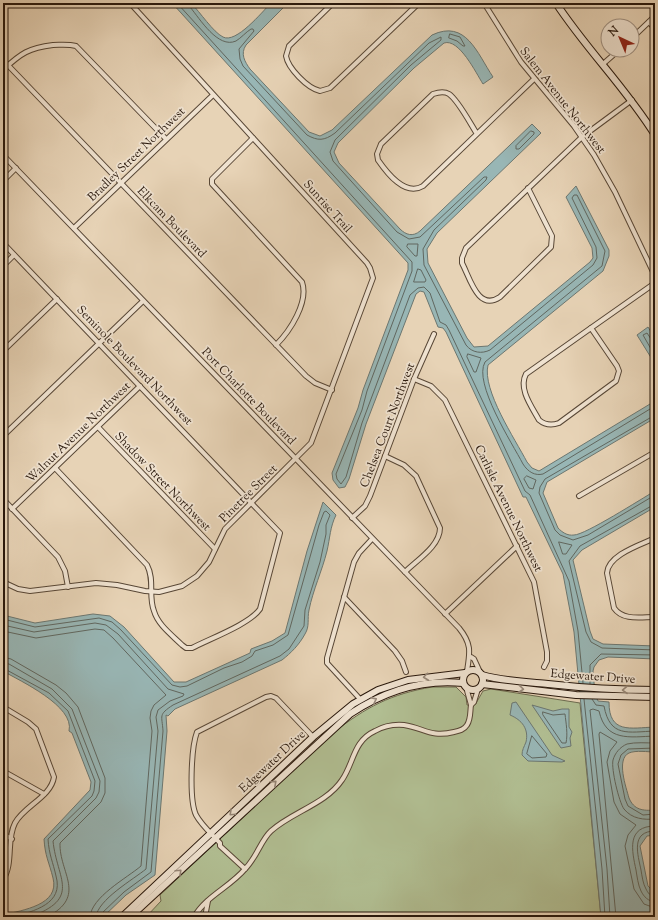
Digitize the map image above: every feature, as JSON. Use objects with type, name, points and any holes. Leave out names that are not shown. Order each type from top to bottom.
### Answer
[{"type":"street","name":"Sunrise Trail","points":[[130,3],[368,263],[372,273],[372,283],[314,438],[308,447],[296,459]]},
{"type":"street","points":[[333,3],[286,50],[287,61],[290,66],[310,87],[320,91],[330,88],[419,3]]},
{"type":"street","name":"Salem Avenue Northwest","points":[[484,3],[507,43],[534,79],[582,137],[615,192],[655,276]]},
{"type":"street","points":[[556,3],[576,32],[632,100],[655,136]]},
{"type":"street","points":[[640,30],[655,16]]},
{"type":"street","points":[[649,22],[655,29]]},
{"type":"street","points":[[3,70],[19,55],[34,48],[65,44],[76,46],[166,139]]},
{"type":"street","points":[[603,64],[609,58]]},
{"type":"street","name":"Elkcam Boulevard","points":[[3,60],[310,380],[332,390]]},
{"type":"street","points":[[477,134],[453,98],[444,92],[439,92],[434,94],[380,144],[377,154],[378,160],[403,186],[413,190],[418,189],[477,134],[534,79]]},
{"type":"street","name":"Bradley Street Northwest","points":[[74,228],[213,94]]},
{"type":"street","points":[[528,188],[552,236],[551,247],[500,297],[490,302],[485,301],[477,294],[462,264],[463,253],[528,188],[582,137],[632,100]]},
{"type":"street","points":[[253,138],[212,179],[212,184],[302,282],[304,292],[294,321],[289,331],[276,345]]},
{"type":"street","name":"Port Charlotte Boulevard","points":[[3,154],[372,539],[446,614],[465,637],[471,657],[474,659],[481,673]]},
{"type":"street","points":[[3,181],[16,168]]},
{"type":"street","name":"Seminole Boulevard Northwest","points":[[3,243],[280,533],[260,609],[254,617],[192,648],[186,648],[182,645],[156,617],[152,607],[152,592]]},
{"type":"street","points":[[3,266],[14,255]]},
{"type":"street","points":[[591,328],[617,366],[618,376],[616,381],[558,423],[548,425],[543,424],[539,420],[524,389],[523,379],[526,374],[591,328],[655,283]]},
{"type":"street","points":[[3,351],[57,299]]},
{"type":"street","points":[[3,436],[144,301]]},
{"type":"street","name":"Chelsea Court Northwest","points":[[352,518],[365,506],[370,496],[414,379],[434,334]]},
{"type":"street","name":"Carlisle Avenue Northwest","points":[[414,379],[432,386],[445,400],[517,546],[535,588],[547,652],[547,661],[544,667]]},
{"type":"street","name":"Walnut Avenue Northwest","points":[[12,509],[140,386]]},
{"type":"street","name":"Shadow Street Northwest","points":[[98,427],[215,549]]},
{"type":"street","points":[[579,496],[655,452]]},
{"type":"street","points":[[385,456],[404,465],[416,476],[440,528],[438,538],[435,542],[404,572]]},
{"type":"street","name":"Pinetree Street","points":[[3,582],[18,589],[30,591],[107,584],[152,592],[176,589],[192,580],[206,567],[225,529],[296,459]]},
{"type":"street","points":[[55,468],[147,565],[151,574],[152,592]]},
{"type":"street","points":[[3,499],[58,557],[65,571],[68,587]]},
{"type":"street","points":[[655,538],[613,559],[607,568],[607,573],[614,608],[617,612],[627,617],[655,617]]},
{"type":"street","points":[[360,699],[327,664],[356,557],[372,539]]},
{"type":"street","points":[[446,614],[517,546]]},
{"type":"street","points":[[344,597],[395,650],[402,661],[406,672]]},
{"type":"street","points":[[194,917],[199,908],[208,900],[238,878],[253,860],[269,832],[336,788],[348,771],[356,747],[370,733],[386,726],[395,725],[412,727],[427,733],[439,735],[463,730],[468,723],[470,704],[464,685],[466,672],[471,657]]},
{"type":"street","points":[[466,672],[473,670],[481,673],[480,686],[474,702],[470,704]]},
{"type":"street","name":"Edgewater Drive","points":[[130,917],[335,717],[360,699],[378,690],[408,680],[466,672]]},
{"type":"street","name":"Edgewater Drive","points":[[481,673],[495,679],[574,688],[655,690]]},
{"type":"street","name":"Edgewater Drive","points":[[122,917],[343,720],[357,710],[387,694],[417,685],[464,685]]},
{"type":"street","points":[[464,685],[471,690],[480,686]]},
{"type":"street","name":"Edgewater Drive","points":[[480,686],[576,695],[655,697]]},
{"type":"street","points":[[245,868],[220,846],[220,843],[197,816],[192,800],[197,732],[266,697],[271,696],[276,698],[313,737]]},
{"type":"street","points":[[3,707],[28,722],[36,729],[54,777],[51,787],[15,822],[8,870],[3,880]]},
{"type":"street","points":[[3,771],[44,794]]},
{"type":"street","points":[[3,834],[12,839]]},
{"type":"street","points":[[205,917],[208,900]]},
{"type":"green space","points":[[432,687],[456,687],[466,697],[467,705],[475,705],[483,691],[491,689],[580,703],[601,917],[146,917],[161,901],[160,895],[333,733],[357,716],[380,703],[404,693]]},
{"type":"water","points":[[172,3],[191,3],[215,31],[223,37],[228,38],[242,32],[271,3],[288,3],[246,45],[243,55],[246,64],[250,69],[309,132],[320,136],[332,130],[432,35],[444,31],[454,31],[469,41],[476,49],[493,77],[483,84],[472,65],[461,51],[450,43],[444,43],[414,68],[338,143],[334,152],[339,163],[400,229],[407,234],[412,235],[420,231],[532,124],[541,133],[437,233],[427,249],[428,263],[467,338],[474,347],[488,346],[593,258],[592,248],[566,197],[576,186],[609,250],[609,256],[603,271],[488,365],[487,375],[495,401],[508,428],[527,462],[532,468],[539,471],[655,401],[655,418],[547,482],[543,493],[558,528],[569,535],[574,535],[613,516],[655,491],[655,507],[582,550],[573,560],[593,639],[603,644],[655,646],[655,659],[608,657],[599,660],[593,671],[595,694],[598,701],[609,702],[610,712],[613,720],[617,724],[629,728],[655,727],[655,752],[638,751],[629,753],[625,756],[622,767],[624,781],[629,798],[633,805],[639,809],[655,810],[655,835],[647,836],[640,846],[648,886],[655,893],[655,917],[601,917],[574,632],[563,574],[526,497],[523,497],[446,332],[443,328],[438,327],[424,292],[420,291],[416,294],[366,424],[349,479],[345,487],[339,488],[333,480],[332,473],[358,408],[363,390],[408,270],[408,263]]},
{"type":"water","points":[[648,327],[655,338],[655,364],[637,335]]},
{"type":"water","points":[[323,502],[336,515],[331,528],[325,558],[308,613],[307,628],[300,642],[292,652],[282,660],[175,709],[168,716],[166,715],[167,731],[155,875],[126,895],[103,917],[3,917],[3,915],[38,905],[46,900],[51,894],[54,887],[53,878],[46,855],[44,839],[90,790],[91,782],[72,733],[69,731],[69,722],[64,712],[45,695],[3,671],[3,615],[35,623],[93,614],[110,616],[124,627],[174,682],[186,682],[250,653],[251,649],[272,641],[285,633],[307,551]]},
{"type":"water","points":[[516,702],[552,755],[565,761],[528,761],[522,755],[527,737],[525,729],[521,722],[510,715],[512,703]]},
{"type":"water","points":[[532,705],[553,711],[569,709],[569,727],[572,732],[570,738],[571,746],[561,748]]}]
